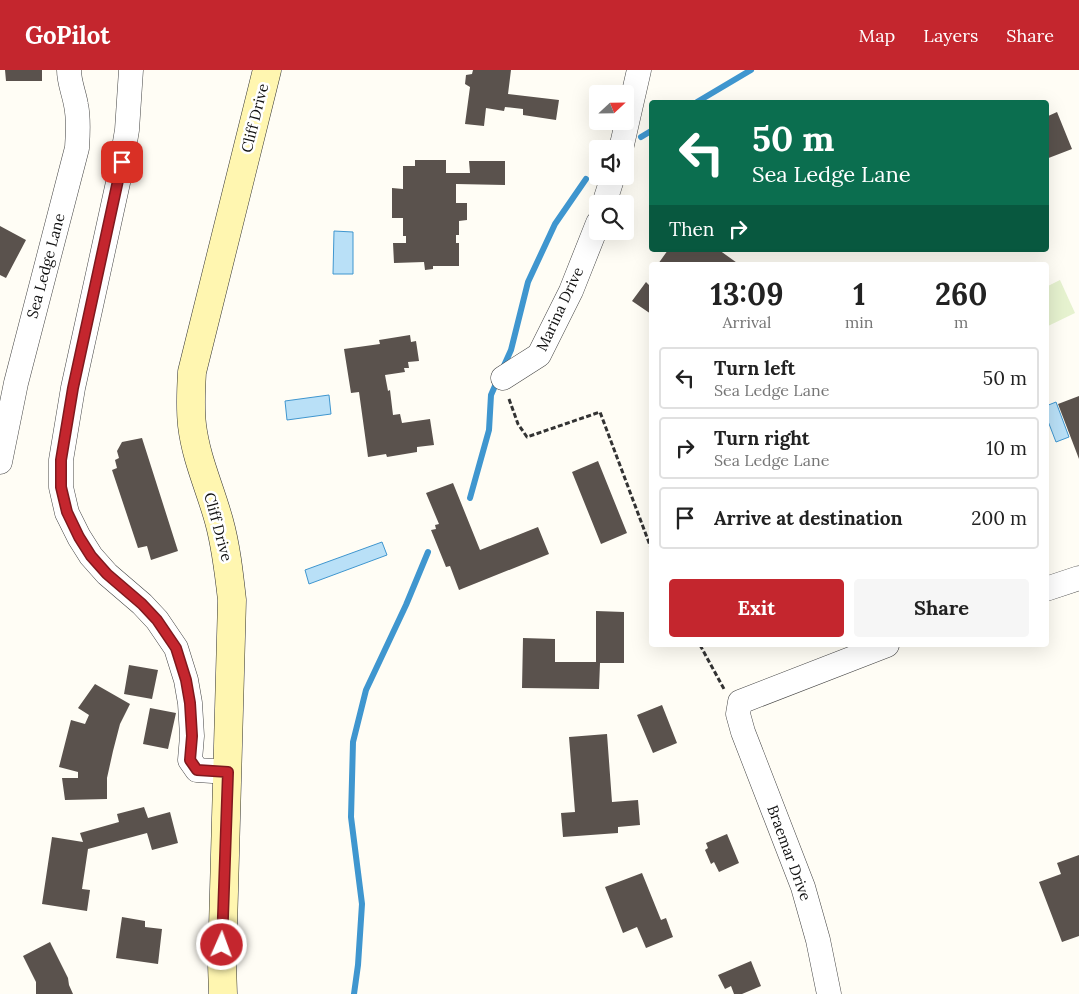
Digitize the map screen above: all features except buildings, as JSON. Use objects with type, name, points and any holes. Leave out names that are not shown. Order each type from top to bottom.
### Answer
[{"type":"street","name":"Sea Ledge Lane","points":[[0,462],[16,383],[77,148],[78,120],[69,70]]},
{"type":"street","points":[[131,70],[127,130],[119,178],[73,388],[61,460],[61,487],[67,512],[91,556],[107,574],[142,604],[157,620],[176,648],[186,680],[190,703],[192,736],[190,760],[197,770],[228,772]]},
{"type":"street","name":"Cliff Drive","points":[[223,994],[222,964],[232,600],[229,572],[219,521],[199,464],[192,425],[192,372],[267,70]]},
{"type":"street","points":[[623,140],[639,70]]},
{"type":"street","name":"Marina Drive","points":[[503,378],[539,356],[571,291],[591,240]]},
{"type":"street","points":[[1049,588],[1079,578]]},
{"type":"street","points":[[739,708],[883,647]]},
{"type":"street","name":"Braemar Drive","points":[[739,708],[743,732],[803,888],[818,940],[830,994]]},
{"type":"path","points":[[503,378],[518,424],[528,437],[600,412],[649,543]]},
{"type":"path","points":[[701,647],[724,689],[739,708]]},
{"type":"green space","points":[[1060,280],[1075,313],[1049,326],[1049,286]]},
{"type":"water","points":[[334,231],[353,232],[353,274],[333,274]]},
{"type":"water","points":[[329,395],[331,414],[287,420],[285,401]]},
{"type":"water","points":[[1056,402],[1069,437],[1056,442],[1049,424],[1049,405]]},
{"type":"water","points":[[382,542],[387,555],[309,584],[305,570]]},
{"type":"waterway","points":[[700,100],[751,70]]},
{"type":"waterway","points":[[641,137],[649,132]]},
{"type":"waterway","points":[[502,370],[511,350],[528,282],[555,224],[586,179]]},
{"type":"waterway","points":[[470,498],[489,430],[491,395],[498,379]]},
{"type":"waterway","points":[[354,994],[362,904],[351,817],[353,742],[366,690],[406,605],[428,552]]},
{"type":"route","points":[[122,162],[73,388],[61,460],[61,487],[67,512],[91,556],[107,574],[142,604],[157,620],[176,648],[186,680],[190,703],[192,736],[190,760],[197,770],[228,772],[222,945]]}]
